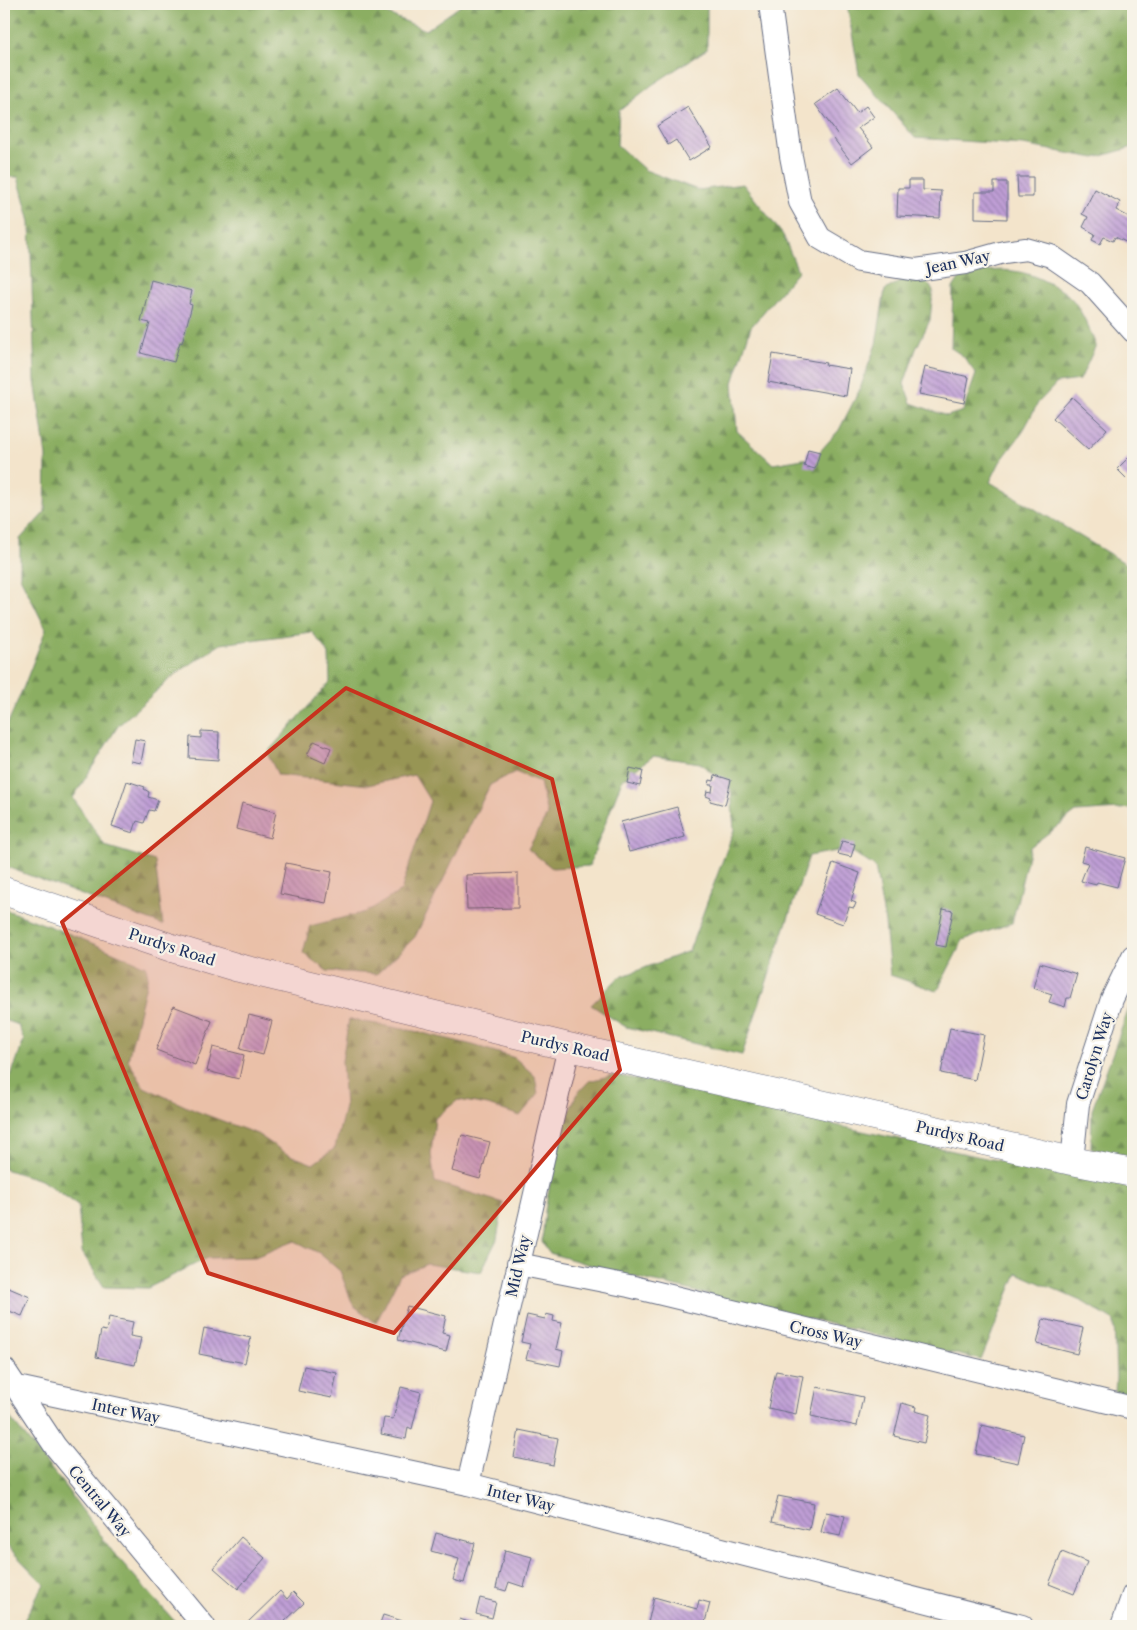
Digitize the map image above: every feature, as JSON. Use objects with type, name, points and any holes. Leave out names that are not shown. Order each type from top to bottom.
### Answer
[{"type":"main road","name":"Purdys Road","points":[[4,890],[172,948],[239,968],[569,1047],[1072,1162],[1133,1173]]},
{"type":"street","name":"Jean Way","points":[[770,4],[791,156],[800,202],[820,238],[859,261],[916,270],[965,263],[1004,252],[1026,249],[1052,256],[1090,283],[1133,331]]},
{"type":"street","name":"Carolyn Way","points":[[1072,1162],[1078,1104],[1112,999],[1133,956]]},
{"type":"street","name":"Mid Way","points":[[468,1484],[569,1047]]},
{"type":"street","name":"Cross Way","points":[[518,1264],[629,1286],[1133,1408]]},
{"type":"street","name":"Central Way","points":[[4,1369],[55,1446],[204,1626]]},
{"type":"street","name":"Inter Way","points":[[17,1387],[468,1484],[1022,1626]]},
{"type":"street","points":[[1122,1626],[1133,1595]]},
{"type":"highlighted area","points":[[346,688],[552,779],[620,1070],[394,1333],[208,1273],[62,922]]},
{"type":"green space","points":[[4,4],[364,4],[426,30],[463,4],[707,4],[707,49],[652,85],[619,111],[617,145],[645,170],[698,190],[743,184],[783,235],[798,271],[751,327],[733,383],[737,431],[773,464],[815,457],[839,430],[860,389],[876,344],[885,290],[901,281],[924,279],[933,290],[930,320],[916,349],[904,384],[911,403],[947,416],[963,411],[976,374],[963,356],[951,348],[953,288],[962,274],[1008,270],[1029,275],[1066,294],[1077,305],[1084,318],[1096,345],[1080,380],[1057,383],[1038,403],[1022,433],[1000,462],[990,482],[1133,568],[1133,808],[1076,812],[1030,847],[1012,923],[963,940],[937,991],[890,975],[885,923],[875,867],[848,849],[809,856],[742,1055],[626,1027],[591,1005],[618,978],[689,951],[734,830],[731,789],[700,763],[653,756],[622,780],[589,866],[552,868],[528,849],[547,815],[540,782],[515,772],[490,785],[415,937],[377,974],[327,971],[303,953],[310,926],[366,912],[401,891],[430,801],[414,775],[368,785],[278,775],[267,753],[330,682],[329,654],[312,632],[221,644],[174,675],[118,726],[73,798],[105,846],[155,861],[163,925],[4,866],[4,732],[46,629],[20,577],[20,539],[45,512],[46,456],[35,381],[30,222],[18,177],[4,177]]},
{"type":"green space","points":[[847,4],[1133,4],[1133,147],[1095,158],[1023,145],[915,138],[859,74]]},
{"type":"green space","points":[[4,909],[146,966],[148,976],[128,1060],[144,1087],[196,1111],[257,1134],[287,1154],[313,1164],[335,1148],[345,1107],[342,1061],[349,1019],[414,1031],[473,1045],[515,1058],[535,1076],[538,1094],[520,1116],[488,1105],[458,1100],[435,1118],[431,1154],[435,1182],[503,1203],[497,1239],[481,1272],[427,1264],[400,1275],[376,1323],[353,1305],[340,1271],[319,1253],[295,1241],[255,1257],[207,1258],[148,1288],[104,1287],[82,1252],[78,1205],[41,1180],[4,1169],[4,1083],[11,1076],[24,1040],[18,1025],[4,1020]]},
{"type":"green space","points":[[1133,997],[1133,1157],[1091,1148],[1092,1110]]},
{"type":"green space","points":[[613,1075],[659,1083],[762,1109],[976,1156],[1133,1188],[1133,1399],[1115,1392],[1114,1321],[1083,1302],[1017,1273],[981,1360],[622,1274],[549,1253],[542,1242],[545,1211],[551,1178],[565,1124],[576,1095],[589,1081]]},
{"type":"green space","points":[[4,1410],[64,1485],[112,1551],[179,1626],[21,1626],[44,1584],[4,1543]]},
{"type":"building","points":[[838,88],[857,113],[866,106],[874,117],[858,128],[873,147],[852,163],[834,139],[838,135],[815,104]]},
{"type":"building","points":[[688,107],[712,147],[689,161],[676,140],[668,145],[657,126]]},
{"type":"building","points":[[1017,177],[1033,177],[1033,197],[1018,197]]},
{"type":"building","points":[[909,180],[923,180],[923,190],[941,191],[940,218],[897,216],[898,188],[909,188]]},
{"type":"building","points":[[994,182],[1007,182],[1007,219],[975,218],[975,192],[994,192]]},
{"type":"building","points":[[1095,189],[1120,202],[1116,210],[1133,219],[1133,237],[1130,244],[1115,237],[1113,241],[1104,237],[1100,244],[1092,240],[1095,234],[1083,227],[1088,217],[1082,214]]},
{"type":"building","points":[[151,280],[192,291],[189,304],[192,305],[182,343],[180,342],[174,362],[141,353],[150,323],[141,321]]},
{"type":"building","points":[[773,354],[850,369],[846,396],[768,382]]},
{"type":"building","points":[[925,367],[969,377],[964,403],[919,394]]},
{"type":"building","points":[[1072,397],[1107,429],[1088,450],[1053,418]]},
{"type":"building","points":[[808,449],[820,452],[815,469],[804,466]]},
{"type":"building","points":[[1133,453],[1133,485],[1117,469]]},
{"type":"building","points":[[201,731],[219,732],[218,760],[189,758],[190,737],[201,738]]},
{"type":"building","points":[[135,739],[145,741],[141,763],[131,761]]},
{"type":"building","points":[[314,741],[331,748],[325,763],[307,755]]},
{"type":"building","points":[[630,768],[643,771],[640,786],[627,783]]},
{"type":"building","points":[[715,775],[731,780],[725,805],[710,801],[711,798],[706,796],[707,791],[712,792],[713,785],[709,785],[710,780],[714,781]]},
{"type":"building","points":[[127,781],[145,787],[144,789],[149,792],[148,797],[158,800],[154,811],[149,810],[144,823],[137,821],[133,833],[112,826]]},
{"type":"building","points":[[242,803],[276,812],[270,838],[236,829]]},
{"type":"building","points":[[677,807],[685,837],[629,852],[621,822]]},
{"type":"building","points":[[842,841],[855,844],[851,857],[838,854]]},
{"type":"building","points":[[1085,847],[1125,858],[1117,887],[1097,882],[1096,885],[1081,881],[1088,863],[1081,861]]},
{"type":"building","points":[[286,863],[332,872],[326,903],[280,894]]},
{"type":"building","points":[[833,863],[860,873],[851,901],[856,903],[854,908],[849,907],[843,924],[815,914]]},
{"type":"building","points":[[518,873],[518,908],[467,909],[466,875]]},
{"type":"building","points":[[943,909],[953,911],[946,947],[936,945]]},
{"type":"building","points":[[1040,963],[1077,974],[1070,998],[1067,998],[1065,1007],[1049,1002],[1052,994],[1033,988]]},
{"type":"building","points":[[173,1006],[212,1021],[195,1065],[156,1050]]},
{"type":"building","points":[[249,1015],[272,1021],[263,1055],[240,1049]]},
{"type":"building","points":[[950,1028],[984,1035],[975,1080],[941,1073]]},
{"type":"building","points":[[213,1047],[244,1055],[239,1079],[207,1071]]},
{"type":"building","points":[[462,1135],[490,1142],[480,1179],[452,1171]]},
{"type":"building","points":[[4,1286],[30,1297],[22,1316],[4,1309]]},
{"type":"building","points":[[407,1306],[446,1316],[442,1333],[450,1335],[446,1352],[398,1340]]},
{"type":"building","points":[[546,1314],[554,1316],[553,1321],[562,1323],[556,1349],[563,1351],[560,1366],[526,1359],[530,1344],[521,1342],[527,1315],[545,1319]]},
{"type":"building","points":[[109,1317],[133,1322],[130,1336],[141,1338],[135,1365],[96,1357],[101,1330],[106,1331]]},
{"type":"building","points":[[1043,1319],[1083,1328],[1077,1354],[1037,1344]]},
{"type":"building","points":[[204,1328],[251,1338],[245,1363],[199,1354]]},
{"type":"building","points":[[304,1366],[337,1373],[332,1398],[298,1391]]},
{"type":"building","points":[[776,1371],[803,1376],[796,1414],[768,1408]]},
{"type":"building","points":[[401,1387],[421,1392],[412,1429],[408,1427],[406,1439],[381,1434],[384,1418],[393,1419]]},
{"type":"building","points":[[817,1387],[863,1397],[857,1426],[811,1416]]},
{"type":"building","points":[[902,1403],[916,1407],[915,1411],[930,1415],[924,1443],[894,1436]]},
{"type":"building","points":[[982,1425],[1024,1435],[1018,1463],[976,1454]]},
{"type":"building","points":[[519,1430],[558,1438],[553,1465],[514,1457]]},
{"type":"building","points":[[778,1496],[814,1503],[809,1530],[772,1522]]},
{"type":"building","points":[[826,1512],[845,1516],[840,1536],[821,1532]]},
{"type":"building","points":[[436,1533],[475,1543],[464,1583],[453,1580],[459,1559],[431,1551]]},
{"type":"building","points":[[241,1537],[265,1558],[238,1589],[214,1568]]},
{"type":"building","points":[[505,1550],[532,1557],[524,1587],[509,1582],[506,1591],[496,1588]]},
{"type":"building","points":[[1062,1552],[1087,1562],[1074,1594],[1049,1584]]},
{"type":"building","points":[[280,1591],[287,1599],[293,1592],[304,1603],[285,1621],[290,1626],[250,1626],[247,1623]]},
{"type":"building","points":[[654,1597],[697,1609],[699,1600],[710,1603],[704,1626],[658,1626],[648,1623]]},
{"type":"building","points":[[480,1598],[496,1602],[492,1618],[476,1614]]},
{"type":"building","points":[[383,1615],[409,1623],[408,1626],[379,1626]]},
{"type":"building","points":[[460,1619],[471,1623],[470,1626],[457,1626]]}]
